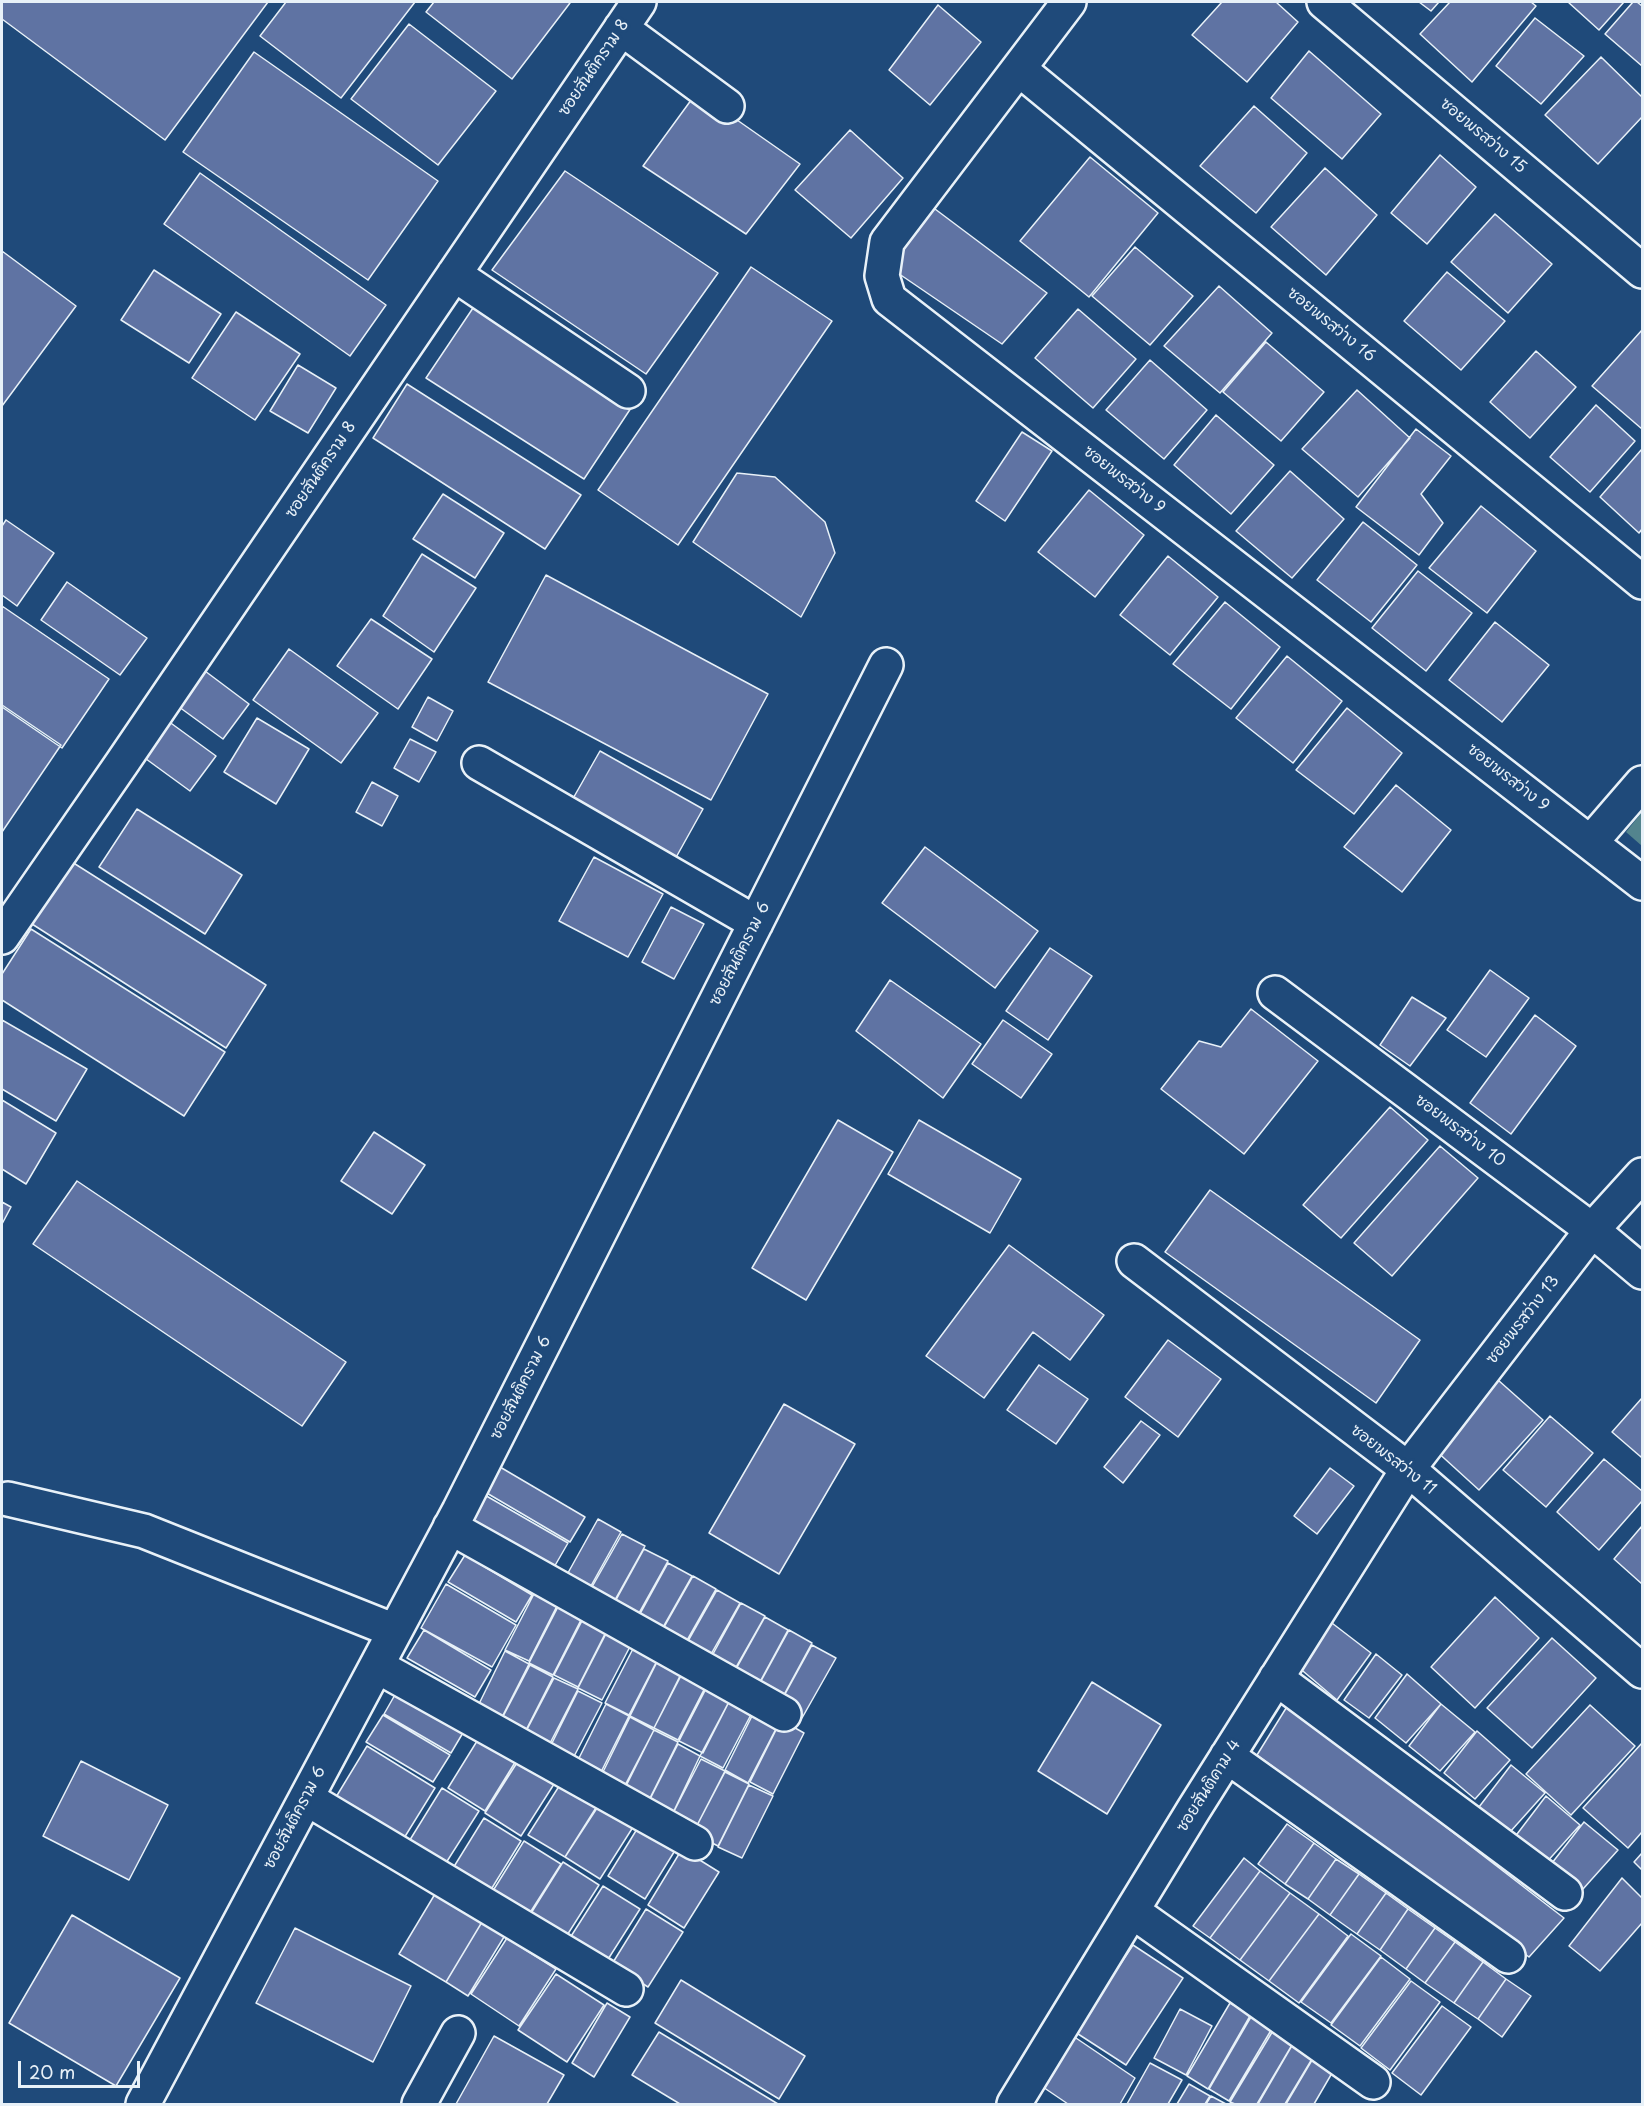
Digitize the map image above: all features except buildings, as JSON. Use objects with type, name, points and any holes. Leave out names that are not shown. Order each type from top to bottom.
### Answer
[{"type":"street","name":"ซอยสันติคราม 8","points":[[2,937],[639,2]]},
{"type":"street","name":"ซอยพรสว่าง 9","points":[[1069,2],[887,242],[882,276],[888,298],[1642,883]]},
{"type":"street","name":"ซอยพรสว่าง 15","points":[[1323,2],[1642,271]]},
{"type":"street","points":[[621,28],[727,106]]},
{"type":"street","name":"ซอยพรสว่าง 16","points":[[1018,69],[1642,582]]},
{"type":"street","points":[[454,274],[628,391]]},
{"type":"street","name":"ซอยสันติคราม 6","points":[[143,2104],[450,1527],[886,665]]},
{"type":"street","points":[[479,764],[756,923]]},
{"type":"street","points":[[1592,842],[1642,783]]},
{"type":"street","name":"ซอยพรสว่าง 10","points":[[1275,993],[1592,1230],[1642,1272]]},
{"type":"street","name":"ซอยพรสว่าง 13","points":[[1408,1469],[1592,1230],[1642,1175]]},
{"type":"street","name":"ซอยพรสว่าง 11","points":[[1134,1261],[1408,1469],[1642,1671]]},
{"type":"street","name":"ซอยสันติคาม 4","points":[[1020,2102],[1131,1911],[1408,1469]]},
{"type":"street","points":[[4,1496],[144,1531],[395,1631]]},
{"type":"street","points":[[450,1527],[784,1714]]},
{"type":"street","points":[[376,1666],[695,1843]]},
{"type":"street","points":[[1276,1678],[1565,1893]]},
{"type":"street","points":[[1227,1756],[1508,1956]]},
{"type":"street","points":[[306,1798],[626,1989]]},
{"type":"street","points":[[1131,1911],[1373,2082]]},
{"type":"street","points":[[419,2104],[458,2033]]},
{"type":"green space","points":[[1642,812],[1642,846],[1626,832]]}]
